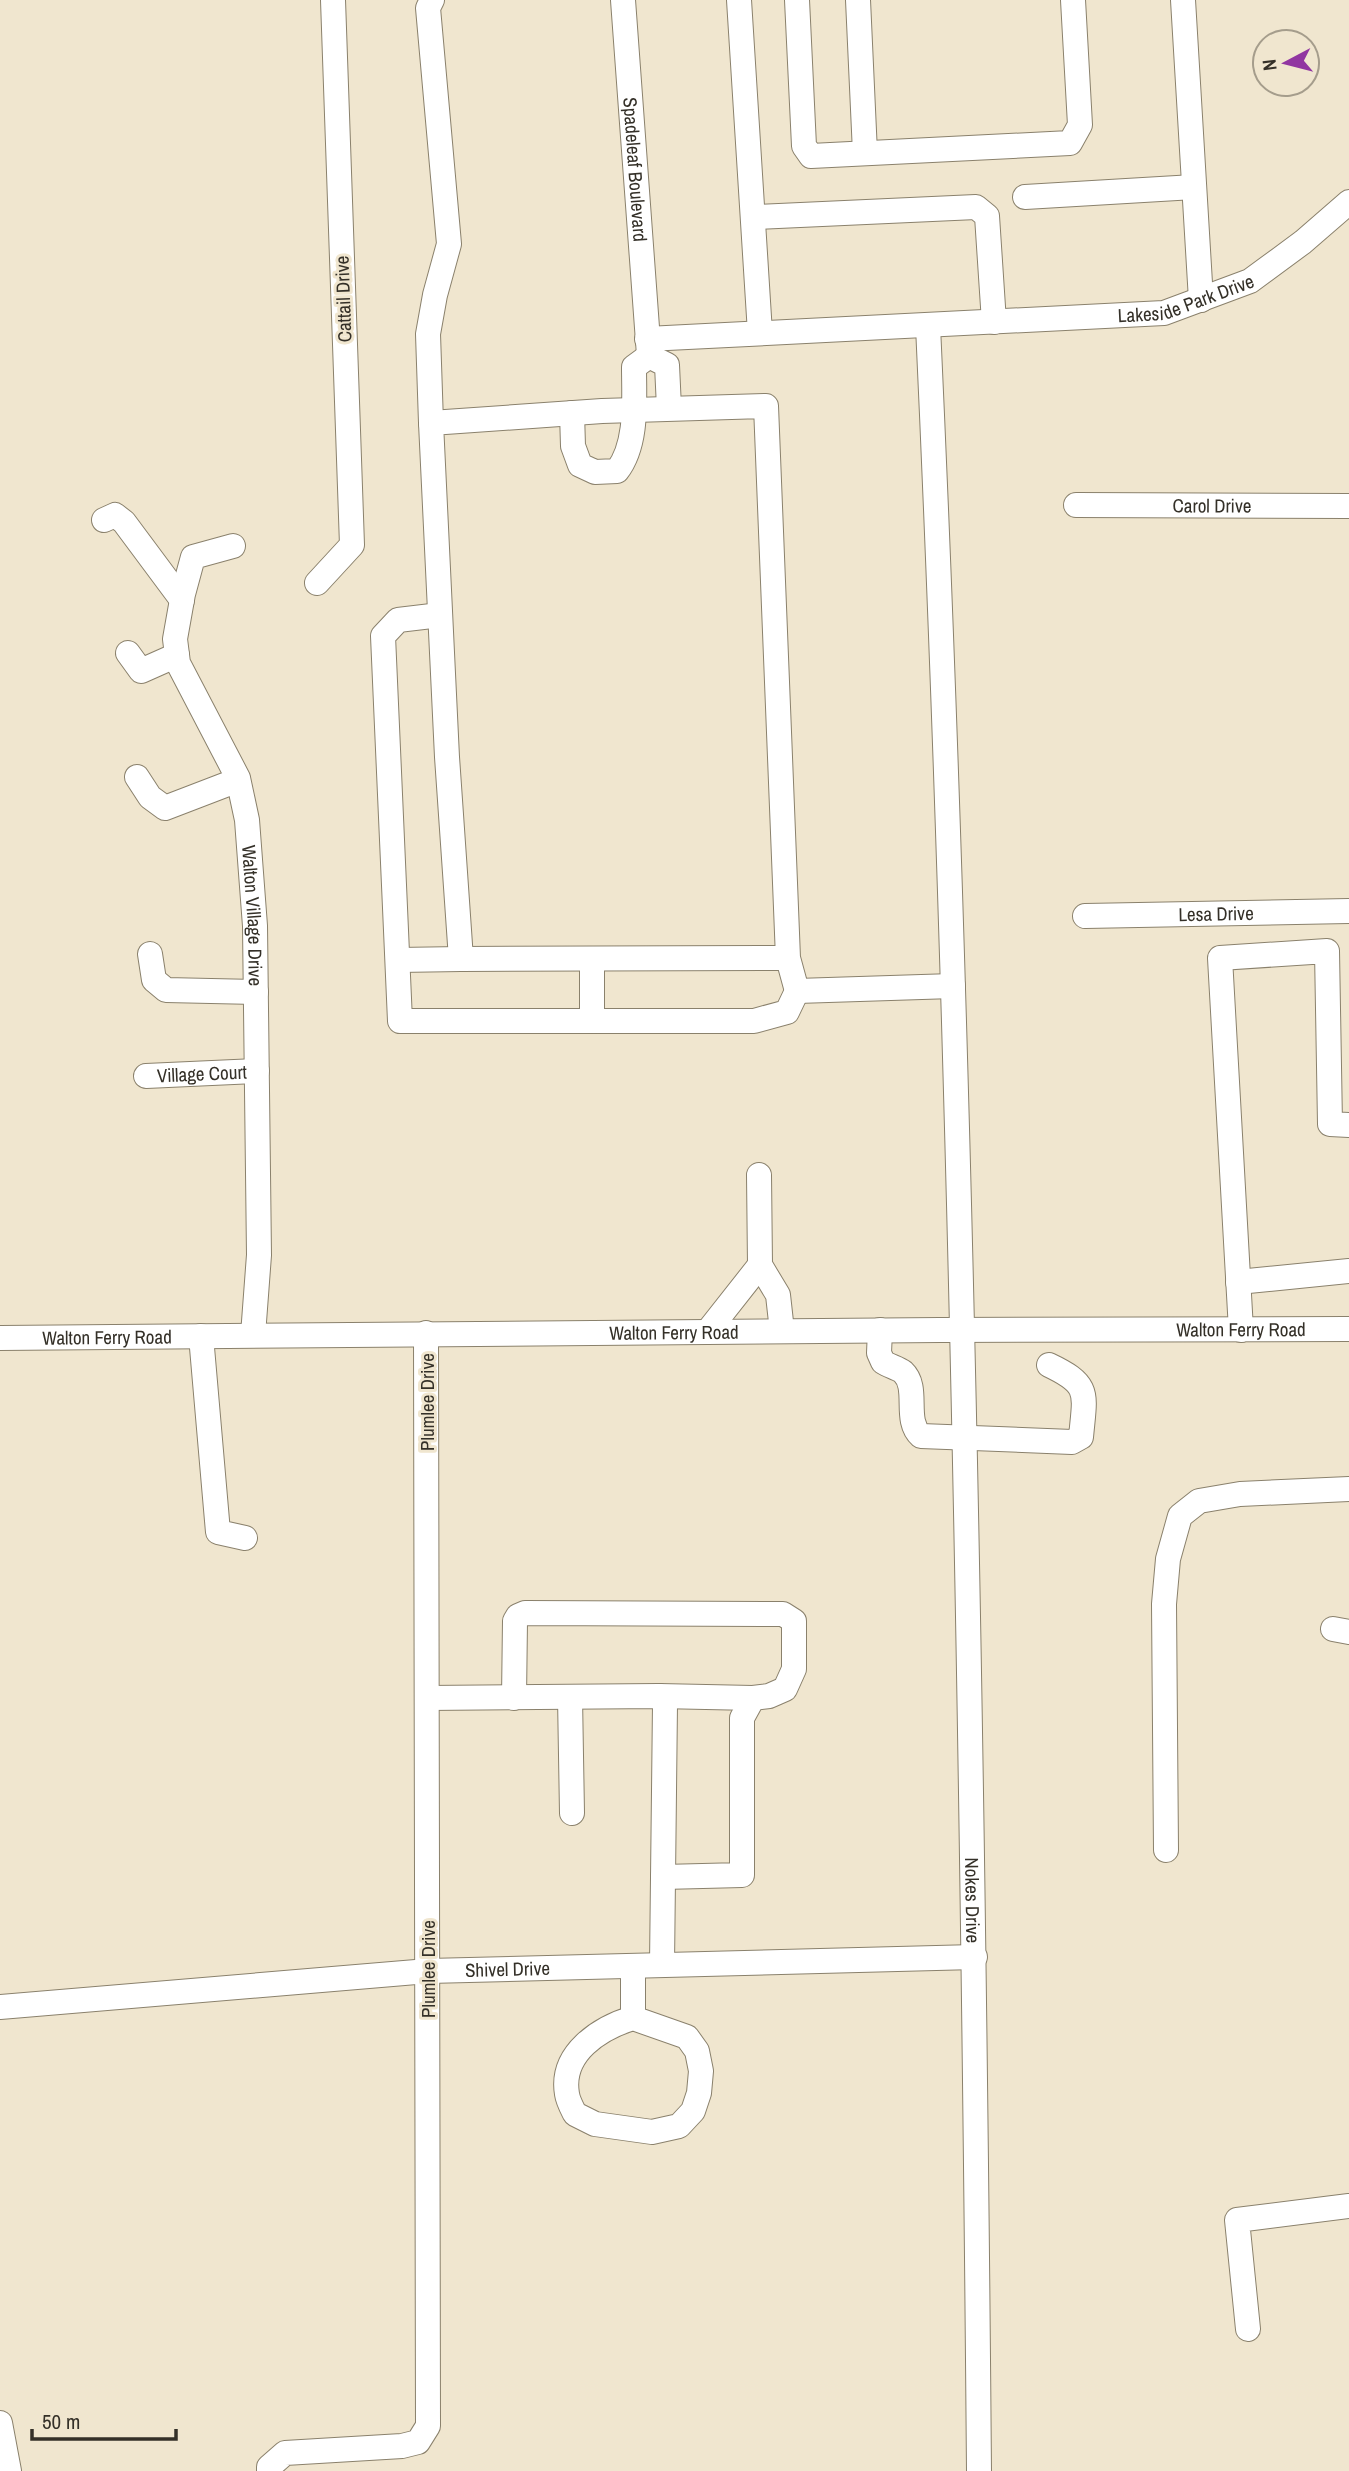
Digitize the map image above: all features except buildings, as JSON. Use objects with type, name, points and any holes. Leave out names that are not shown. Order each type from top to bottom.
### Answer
[{"type":"street","name":"Cattail Drive","points":[[317,583],[352,545],[333,0]]},
{"type":"street","points":[[432,0],[428,8],[449,244],[428,334],[440,615],[461,959]]},
{"type":"street","name":"Spadeleaf Boulevard","points":[[623,0],[648,347]]},
{"type":"street","points":[[739,0],[760,332]]},
{"type":"street","points":[[797,0],[804,146],[811,156],[1070,143],[1080,125],[1073,0]]},
{"type":"street","points":[[858,0],[865,153]]},
{"type":"street","points":[[1183,0],[1201,300]]},
{"type":"street","points":[[1025,197],[1194,187]]},
{"type":"street","name":"Lakeside Park Drive","points":[[648,347],[760,332],[1164,313],[1250,281],[1303,242],[1349,202]]},
{"type":"street","points":[[754,217],[976,207],[987,216],[995,322]]},
{"type":"street","name":"Nokes Drive","points":[[928,326],[943,658],[963,1331],[975,1957],[979,2471]]},
{"type":"street","points":[[572,413],[573,446],[580,465],[595,472],[617,471],[625,460],[634,410],[634,368],[648,347],[667,365],[670,408]]},
{"type":"street","points":[[544,414],[562,398],[582,397],[602,411]]},
{"type":"street","points":[[431,423],[602,411],[766,406],[788,958],[797,991],[787,1012],[754,1021],[400,1021],[383,636],[398,620],[440,615]]},
{"type":"street","name":"Carol Drive","points":[[1076,505],[1349,506]]},
{"type":"street","points":[[104,520],[115,515],[124,522],[182,600]]},
{"type":"street","name":"Walton Village Drive","points":[[233,546],[193,557],[175,639],[182,672],[238,780],[247,820],[255,926],[257,1071],[259,1255],[253,1335]]},
{"type":"street","points":[[128,653],[141,671],[177,655]]},
{"type":"street","points":[[137,777],[150,797],[165,808],[238,780]]},
{"type":"street","name":"Lesa Drive","points":[[1085,916],[1349,911]]},
{"type":"street","points":[[1291,912],[1294,953]]},
{"type":"street","points":[[1241,1330],[1220,958],[1328,951],[1330,1124],[1349,1125]]},
{"type":"street","points":[[150,954],[154,980],[166,990],[256,992]]},
{"type":"street","points":[[398,960],[788,958]]},
{"type":"street","points":[[592,960],[592,1021]]},
{"type":"street","points":[[797,991],[953,986]]},
{"type":"street","name":"Village Court","points":[[146,1076],[257,1071]]},
{"type":"street","points":[[759,1175],[760,1265],[778,1296],[782,1331]]},
{"type":"street","points":[[708,1331],[760,1265]]},
{"type":"street","points":[[1238,1282],[1349,1271]]},
{"type":"street","name":"Walton Ferry Road","points":[[0,1338],[708,1331],[1349,1329]]},
{"type":"street","points":[[880,1330],[879,1353],[883,1362],[902,1371],[909,1381],[913,1423],[921,1436],[1072,1442],[1081,1437],[1082,1388],[1077,1380],[1049,1365]]},
{"type":"street","name":"Plumlee Drive","points":[[269,2471],[269,2467],[285,2453],[402,2446],[418,2442],[428,2426],[426,1334]]},
{"type":"street","points":[[201,1336],[218,1532],[245,1538]]},
{"type":"street","points":[[1166,1850],[1164,1604],[1168,1559],[1180,1516],[1199,1501],[1240,1494],[1349,1489]]},
{"type":"street","points":[[427,1698],[514,1698],[570,1696],[659,1696],[753,1698],[769,1696],[786,1689],[794,1669],[794,1621],[783,1614],[525,1613],[515,1622],[514,1698]]},
{"type":"street","points":[[570,1696],[572,1814]]},
{"type":"street","points":[[659,1696],[665,1704],[662,1965]]},
{"type":"street","points":[[663,1877],[742,1875],[742,1718],[753,1698]]},
{"type":"street","name":"Shivel Drive","points":[[0,2007],[428,1971],[975,1957]]},
{"type":"street","points":[[633,1966],[633,2018]]},
{"type":"street","points":[[633,2018],[687,2037],[697,2051],[701,2071],[699,2093],[693,2111],[679,2126],[652,2132],[595,2124],[575,2115],[567,2096],[566,2081],[574,2057],[590,2038],[614,2024],[633,2018]]},
{"type":"street","points":[[1248,2329],[1237,2220],[1349,2206]]},
{"type":"street","points":[[0,2423],[9,2471]]}]
